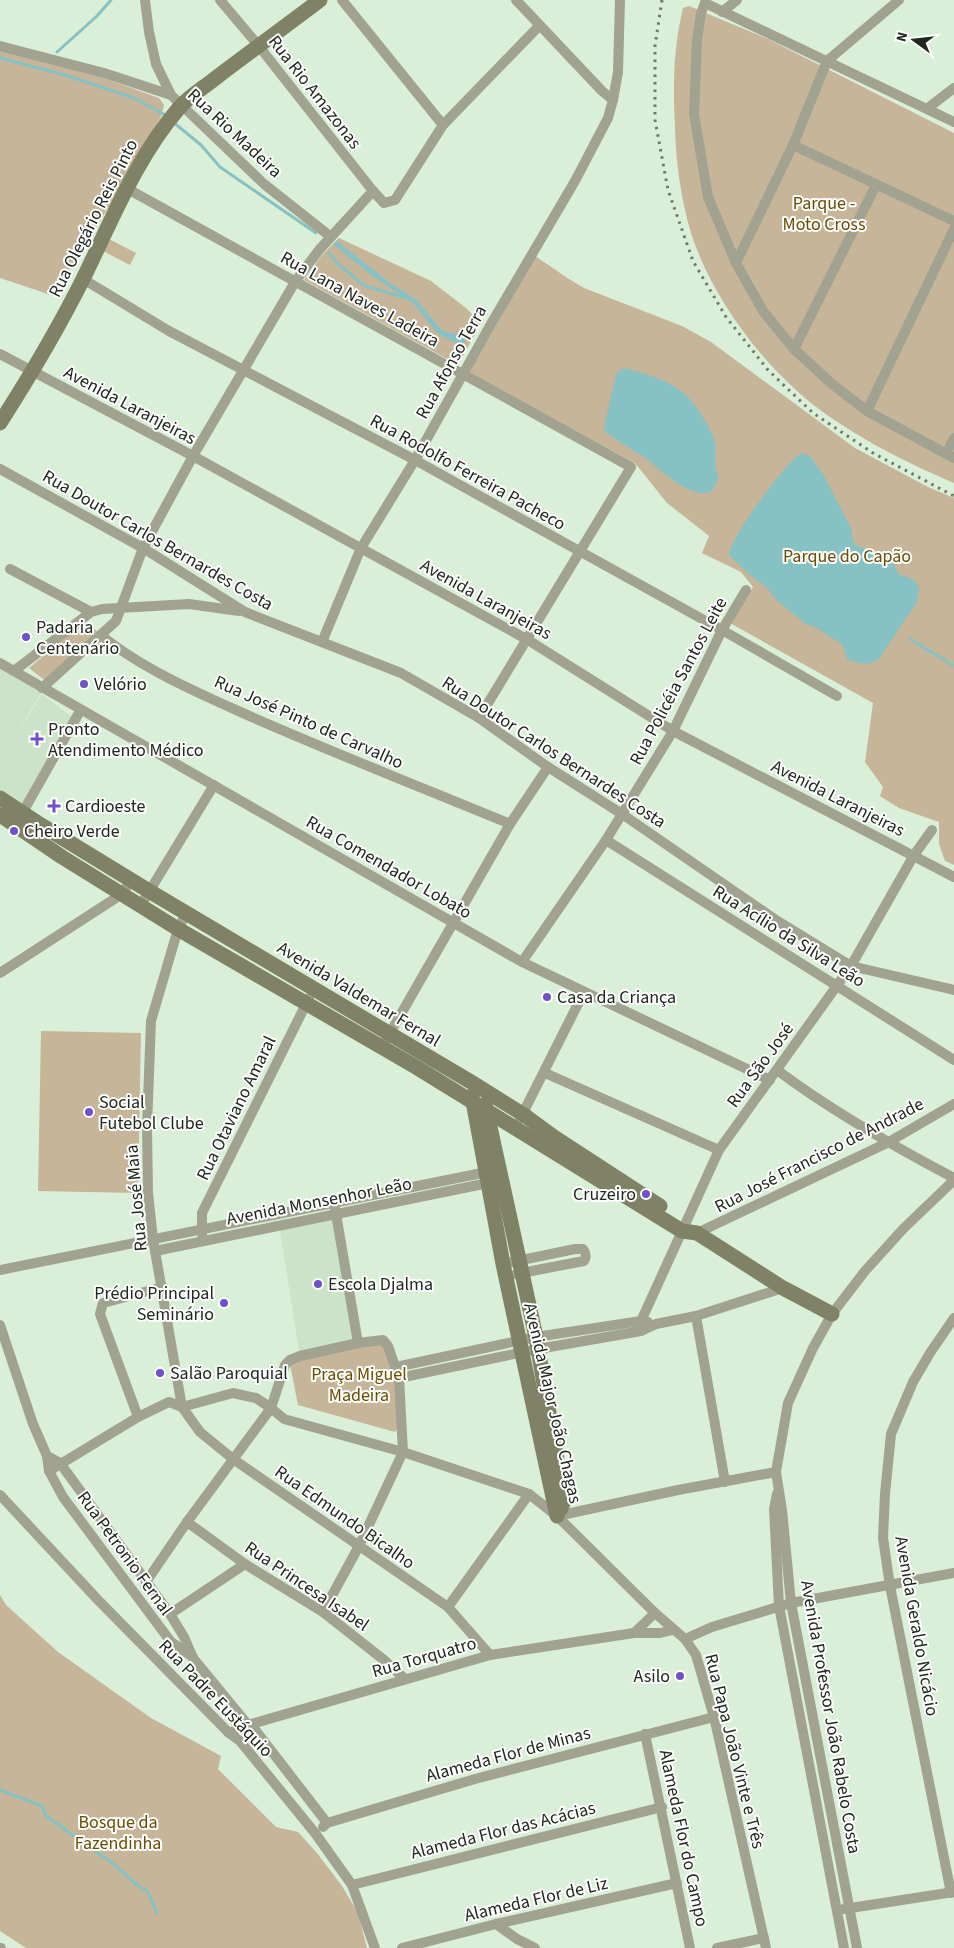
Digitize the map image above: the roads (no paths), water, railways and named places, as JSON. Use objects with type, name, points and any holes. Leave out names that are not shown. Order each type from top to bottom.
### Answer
[{"type":"street","name":"Rua Rio Madeira","points":[[146,0],[149,32],[156,64],[173,109],[331,237]]},
{"type":"street","name":"Rua Rio Amazonas","points":[[220,0],[384,203],[395,200],[443,125]]},
{"type":"street","name":"Rua Olegário Reis Pinto","points":[[0,423],[32,372],[83,279],[126,188],[173,109],[320,0]]},
{"type":"street","points":[[342,0],[443,125],[539,26]]},
{"type":"street","points":[[516,0],[602,91],[613,100]]},
{"type":"street","name":"Rua Afonso Terra","points":[[322,642],[361,548],[575,181],[608,118],[618,72],[620,0]]},
{"type":"street","points":[[722,12],[737,0]]},
{"type":"street","points":[[736,263],[793,145],[827,61],[898,0]]},
{"type":"street","points":[[954,122],[704,2],[697,40],[694,114],[708,197],[736,263],[763,312],[794,349],[832,384],[867,411],[950,456],[954,438]]},
{"type":"street","points":[[0,46],[104,73],[173,109]]},
{"type":"street","points":[[928,108],[954,88]]},
{"type":"street","points":[[793,145],[954,221]]},
{"type":"street","points":[[794,349],[876,185]]},
{"type":"street","name":"Rua Lana Naves Ladeira","points":[[126,188],[630,467],[579,551]]},
{"type":"street","points":[[42,688],[116,621],[143,548],[193,456],[295,282],[319,250],[373,191]]},
{"type":"street","points":[[867,411],[954,229]]},
{"type":"street","name":"Rua Rodolfo Ferreira Pacheco","points":[[83,279],[169,331],[414,460],[722,630],[837,696]]},
{"type":"street","name":"Avenida Laranjeiras","points":[[0,354],[193,456],[528,640],[673,731],[954,877]]},
{"type":"street","name":"Rua Doutor Carlos Bernardes Costa","points":[[0,469],[143,548],[245,612],[401,674],[479,718],[548,767],[622,814],[776,920],[851,966],[954,990]]},
{"type":"street","points":[[479,718],[528,640],[579,551]]},
{"type":"street","points":[[10,569],[91,612]]},
{"type":"street","name":"Rua Policéia Santos Leite","points":[[522,962],[606,840],[673,731],[722,630],[746,590]]},
{"type":"street","points":[[14,671],[91,612],[102,609],[189,604],[245,612]]},
{"type":"street","name":"Rua José Pinto de Carvalho","points":[[101,636],[137,662],[229,707],[327,750],[510,824]]},
{"type":"street","name":"Rua Comendador Lobato","points":[[0,664],[522,962],[770,1080]]},
{"type":"street","points":[[19,819],[80,711]]},
{"type":"street","points":[[386,1041],[510,824],[548,767]]},
{"type":"street","points":[[141,905],[214,785]]},
{"type":"street","name":"Avenida Valdemar Fernal","points":[[0,798],[19,819],[37,832],[62,856],[122,894],[178,929],[307,1003],[343,1015]]},
{"type":"street","name":"Avenida Valdemar Fernal","points":[[0,816],[19,819]]},
{"type":"street","name":"Rua São José","points":[[641,1326],[690,1229],[719,1150],[851,966],[914,855],[932,830]]},
{"type":"street","name":"Avenida Valdemar Fernal","points":[[37,832],[70,843],[280,968],[314,989],[343,1015],[420,1061],[479,1106],[514,1128],[550,1142],[783,1288],[832,1314]]},
{"type":"street","name":"Rua Acílio da Silva Leão","points":[[606,840],[954,1060]]},
{"type":"street","points":[[62,856],[70,843]]},
{"type":"street","points":[[91,874],[99,861]]},
{"type":"street","points":[[0,973],[122,894],[131,880]]},
{"type":"street","name":"Rua José Maia","points":[[182,1407],[163,1287],[153,1239],[148,1184],[149,1039],[151,1021],[178,929],[187,912]]},
{"type":"street","points":[[212,948],[220,933]]},
{"type":"street","points":[[243,965],[251,951]]},
{"type":"street","points":[[272,982],[280,968]]},
{"type":"street","name":"Rua Otaviano Amaral","points":[[204,1240],[202,1213],[314,989]]},
{"type":"street","points":[[514,1128],[524,1115],[584,992]]},
{"type":"street","name":"Avenida Valdemar Fernal","points":[[420,1061],[471,1082],[524,1115],[550,1142]]},
{"type":"street","points":[[777,1070],[802,1089],[887,1143],[954,1179]]},
{"type":"street","points":[[545,1073],[719,1150]]},
{"type":"street","points":[[471,1082],[479,1106]]},
{"type":"street","points":[[479,1106],[484,1091]]},
{"type":"street","name":"Rua José Francisco de Andrade","points":[[690,1229],[887,1143],[954,1104]]},
{"type":"street","name":"Avenida Major João Chagas","points":[[479,1106],[494,1176],[520,1267],[537,1343],[544,1430],[557,1516]]},
{"type":"street","name":"Avenida Monsenhor Leão","points":[[0,1270],[202,1230],[286,1223],[336,1214],[452,1190],[494,1176]]},
{"type":"street","name":"Avenida Monsenhor Leão","points":[[156,1250],[204,1240],[283,1212],[448,1179],[494,1176]]},
{"type":"street","name":"Avenida Major João Chagas","points":[[494,1176],[504,1270],[521,1346],[544,1430]]},
{"type":"street","points":[[448,1179],[452,1190]]},
{"type":"street","name":"Avenida Professor João Rabelo Costa","points":[[857,1948],[791,1603],[788,1569],[774,1509],[778,1491],[776,1472],[788,1403],[813,1348],[832,1314],[865,1271],[903,1229],[954,1179]]},
{"type":"street","points":[[413,1187],[415,1198]]},
{"type":"street","points":[[371,1194],[374,1205]]},
{"type":"street","points":[[333,1202],[358,1343]]},
{"type":"street","points":[[283,1212],[286,1223]]},
{"type":"street","points":[[504,1270],[584,1261],[586,1257],[583,1249],[575,1249],[520,1267]]},
{"type":"street","points":[[138,1417],[100,1314],[103,1302],[163,1287]]},
{"type":"street","points":[[397,1373],[458,1353],[521,1346],[696,1316],[783,1288]]},
{"type":"street","points":[[696,1316],[725,1482]]},
{"type":"street","name":"Avenida Geraldo Nicácio","points":[[952,1893],[890,1586],[884,1538],[884,1494],[891,1434],[913,1382],[954,1318]]},
{"type":"street","name":"Rua Petronio Fernal","points":[[0,1325],[33,1424],[47,1456],[49,1471],[63,1497],[171,1642],[193,1658],[248,1724],[253,1727],[328,1823]]},
{"type":"street","points":[[146,1582],[187,1522],[271,1408],[285,1365],[290,1360],[358,1343],[383,1340],[388,1346],[397,1373],[403,1452],[359,1546],[322,1612]]},
{"type":"street","points":[[397,1373],[461,1364],[521,1346]]},
{"type":"street","points":[[458,1353],[461,1364]]},
{"type":"street","points":[[49,1471],[138,1417],[169,1402],[182,1407],[232,1394],[256,1398],[284,1419],[403,1452]]},
{"type":"street","name":"Rua Edmundo Bicalho","points":[[182,1407],[200,1432],[233,1459],[448,1607],[490,1654]]},
{"type":"street","name":"Rua Papa João Vinte e Três","points":[[403,1452],[529,1494],[557,1516],[655,1613],[685,1639],[696,1655],[714,1717],[765,1943]]},
{"type":"street","name":"Rua Petronio Fernal","points":[[47,1456],[60,1463],[170,1614],[184,1637],[193,1658]]},
{"type":"street","points":[[557,1516],[776,1472]]},
{"type":"street","points":[[448,1607],[529,1494]]},
{"type":"street","name":"Rua Padre Eustáquio","points":[[0,1495],[100,1601],[229,1733],[240,1741],[315,1833],[352,1884],[375,1948]]},
{"type":"street","name":"Rua Princesa Isabel","points":[[187,1522],[245,1564],[322,1612],[406,1679]]},
{"type":"street","name":"Avenida Professor João Rabelo Costa","points":[[780,1540],[776,1570],[779,1606],[844,1948]]},
{"type":"street","points":[[170,1614],[245,1564]]},
{"type":"street","points":[[776,1570],[788,1569]]},
{"type":"street","points":[[685,1639],[712,1627],[791,1603],[954,1574]]},
{"type":"street","points":[[634,1632],[655,1613]]},
{"type":"street","name":"Rua Torquatro","points":[[229,1733],[248,1724],[490,1654],[634,1632],[660,1633],[673,1630]]},
{"type":"street","name":"Alameda Flor de Minas","points":[[315,1833],[328,1823],[475,1779],[714,1717]]},
{"type":"street","points":[[240,1741],[248,1724]]},
{"type":"street","name":"Alameda Flor do Campo","points":[[645,1734],[662,1807],[690,1948]]},
{"type":"street","name":"Alameda Flor das Acácias","points":[[352,1884],[662,1807]]},
{"type":"street","name":"Alameda Flor de Liz","points":[[402,1948],[496,1924],[677,1883]]},
{"type":"street","points":[[837,1911],[952,1893]]},
{"type":"street","points":[[496,1924],[534,1948]]},
{"type":"street","points":[[717,1948],[765,1943]]},
{"type":"water","points":[[337,241],[390,283],[417,300],[441,330],[467,337],[462,347],[436,332],[413,303],[371,275],[333,244]]},
{"type":"water","points":[[624,368],[650,375],[672,385],[690,399],[698,409],[715,443],[715,465],[719,477],[713,490],[705,493],[687,488],[605,432],[604,427],[616,375]]},
{"type":"water","points":[[801,453],[810,456],[823,474],[852,530],[855,545],[886,555],[895,565],[898,574],[914,580],[919,588],[917,602],[878,660],[874,662],[862,664],[847,659],[842,644],[815,627],[806,624],[777,601],[767,588],[729,555],[738,533],[759,501],[783,471]]},
{"type":"waterway","points":[[57,52],[97,16],[111,0]]},
{"type":"waterway","points":[[0,58],[68,76],[134,98],[167,116]]},
{"type":"waterway","points":[[173,122],[201,145],[220,167],[316,233]]},
{"type":"waterway","points":[[329,253],[337,263],[365,286],[407,298]]},
{"type":"waterway","points":[[910,639],[954,666]]},
{"type":"waterway","points":[[0,1790],[42,1806],[46,1816],[112,1863],[148,1892],[157,1913]]},
{"type":"railway","points":[[662,0],[655,46],[655,120],[668,190],[693,261],[726,317],[768,370],[813,413],[873,453],[954,496]]},
{"type":"place","name":"Padaria Centenário","points":[[26,637]]},
{"type":"place","name":"Velório","points":[[84,684]]},
{"type":"place","name":"Pronto Atendimento Médico","points":[[37,739]]},
{"type":"place","name":"Cardioeste","points":[[54,806]]},
{"type":"place","name":"Cheiro Verde","points":[[14,831]]},
{"type":"place","name":"Casa da Criança","points":[[547,997]]},
{"type":"place","name":"Social Futebol Clube","points":[[89,1112]]},
{"type":"place","name":"Cruzeiro","points":[[646,1194]]},
{"type":"place","name":"Escola Djalma","points":[[318,1284]]},
{"type":"place","name":"Prédio Principal Seminário","points":[[224,1303]]},
{"type":"place","name":"Salão Paroquial","points":[[160,1373]]},
{"type":"place","name":"Asilo","points":[[680,1676]]},
{"type":"park label","name":"Parque - Moto Cross","points":[[824,213]]},
{"type":"park label","name":"Parque do Capão","points":[[847,556]]},
{"type":"park label","name":"Praça Miguel Madeira","points":[[359,1384]]},
{"type":"park label","name":"Bosque da Fazendinha","points":[[118,1832]]}]
